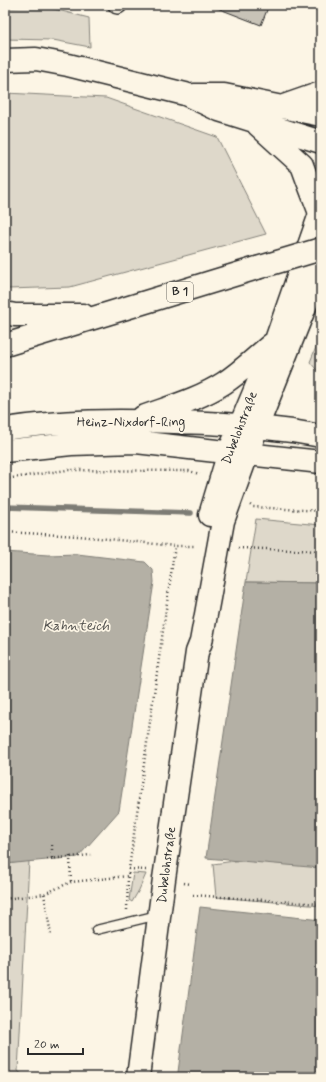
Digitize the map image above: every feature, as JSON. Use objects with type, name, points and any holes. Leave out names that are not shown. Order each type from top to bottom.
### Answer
[{"type":"main road","points":[[5,60],[36,59],[68,65],[185,94],[219,110],[321,142]]},
{"type":"main road","points":[[281,108],[321,93]]},
{"type":"main road","points":[[185,94],[224,95],[281,108],[321,115]]},
{"type":"main road","points":[[255,121],[302,165],[321,212]]},
{"type":"main road","name":"Dubelohstraße","points":[[249,426],[276,340],[321,212]]},
{"type":"main road","name":"B 1","points":[[5,345],[321,249]]},
{"type":"main road","name":"Dubelohstraße","points":[[138,1077],[164,879],[197,652],[201,642],[223,521],[238,453],[321,267]]},
{"type":"main road","points":[[5,313],[15,315],[104,315]]},
{"type":"main road","points":[[134,420],[203,395],[223,384],[237,374],[276,340]]},
{"type":"main road","name":"Heinz-Nixdorf-Ring","points":[[5,429],[70,422],[134,420],[249,426],[321,436]]},
{"type":"main road","name":"Heinz-Nixdorf-Ring","points":[[5,451],[71,444],[136,442],[321,462]]},
{"type":"lane","points":[[96,930],[160,914]]},
{"type":"path","points":[[5,479],[67,470],[189,471],[200,474]]},
{"type":"path","points":[[247,503],[253,507],[321,511]]},
{"type":"path","points":[[5,532],[79,536],[175,546],[194,546]]},
{"type":"path","points":[[127,914],[128,876],[175,546]]},
{"type":"path","points":[[233,548],[321,551]]},
{"type":"path","points":[[52,845],[52,858]]},
{"type":"path","points":[[47,858],[90,855]]},
{"type":"path","points":[[70,856],[71,882]]},
{"type":"path","points":[[129,869],[149,870]]},
{"type":"path","points":[[5,899],[44,894],[71,882],[128,876]]},
{"type":"path","points":[[44,894],[51,935]]},
{"type":"path","points":[[193,895],[321,904]]},
{"type":"shaded area","points":[[38,5],[89,18],[90,47],[53,40],[5,39],[5,8]]},
{"type":"shaded area","points":[[5,93],[106,98],[217,137],[266,234],[70,287],[8,289],[5,287]]},
{"type":"shaded area","points":[[321,335],[321,375],[310,362]]},
{"type":"shaded area","points":[[256,519],[321,525],[321,583],[246,582]]},
{"type":"shaded area","points":[[321,849],[321,906],[216,897],[213,864]]},
{"type":"shaded area","points":[[29,861],[18,1071],[25,1077],[5,1077],[5,864]]},
{"type":"shaded area","points":[[133,873],[146,874],[132,902],[129,900]]},
{"type":"water","name":"Kahnteich","points":[[5,552],[48,555],[77,554],[145,562],[153,570],[154,582],[119,811],[78,857],[5,864]]},
{"type":"water","points":[[246,582],[321,583],[321,868],[206,858]]},
{"type":"water","points":[[200,907],[321,920],[321,1077],[181,1077],[178,1072]]},
{"type":"building","points":[[212,5],[269,5],[261,25]]},
{"type":"waterway","points":[[5,507],[191,513]]}]
